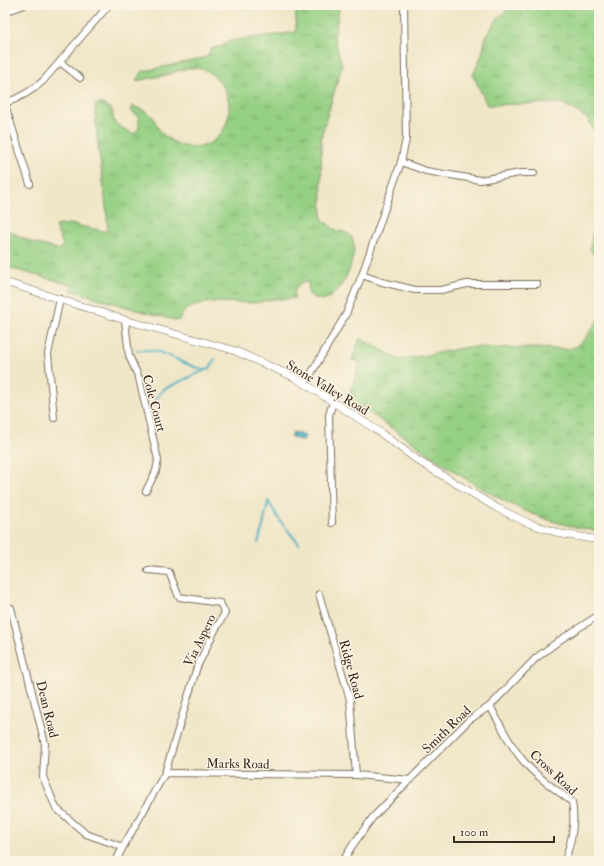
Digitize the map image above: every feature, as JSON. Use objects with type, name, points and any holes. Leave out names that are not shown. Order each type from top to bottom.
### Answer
[{"type":"street","points":[[5,12],[24,5]]},
{"type":"street","points":[[30,184],[5,104],[22,98],[32,91],[60,62],[109,5]]},
{"type":"street","points":[[305,384],[346,314],[362,275],[401,162],[406,139],[404,5]]},
{"type":"street","points":[[60,62],[80,78]]},
{"type":"street","points":[[401,162],[426,171],[480,180],[520,173],[534,173]]},
{"type":"street","points":[[362,275],[382,282],[415,290],[441,290],[467,284],[537,284]]},
{"type":"street","name":"Stone Valley Road","points":[[5,282],[125,320],[233,350],[296,378],[420,462],[497,508],[528,523],[562,534],[599,540]]},
{"type":"street","points":[[54,418],[48,354],[60,299]]},
{"type":"street","name":"Cole Court","points":[[125,320],[129,356],[139,378],[158,460],[156,471],[146,491]]},
{"type":"street","points":[[332,523],[329,415],[333,402]]},
{"type":"street","name":"Via Aspero","points":[[148,570],[169,572],[179,597],[220,603],[224,613],[197,667],[166,773]]},
{"type":"street","name":"Ridge Road","points":[[319,594],[350,700],[356,775]]},
{"type":"street","name":"Dean Road","points":[[12,608],[45,744],[43,777],[56,808],[86,834],[123,847]]},
{"type":"street","name":"Smith Road","points":[[343,861],[373,817],[469,720],[490,706],[536,658],[560,640],[599,615]]},
{"type":"street","name":"Cross Road","points":[[490,706],[507,737],[526,765],[572,802],[574,813],[572,837],[565,861]]},
{"type":"street","points":[[116,861],[166,773]]},
{"type":"street","name":"Marks Road","points":[[166,773],[356,775],[411,780]]},
{"type":"green space","points":[[296,5],[338,5],[339,9],[334,37],[342,65],[321,137],[322,218],[334,229],[349,234],[352,238],[354,246],[353,257],[349,269],[344,281],[336,291],[328,298],[318,299],[309,294],[308,282],[302,282],[295,289],[294,298],[273,299],[255,303],[210,302],[186,309],[178,321],[71,290],[72,285],[5,267],[5,229],[31,242],[59,250],[63,245],[55,226],[70,224],[108,232],[97,137],[95,105],[101,103],[112,110],[114,121],[117,125],[134,134],[139,128],[139,117],[131,111],[133,106],[153,117],[160,131],[173,142],[195,147],[207,144],[217,137],[224,128],[228,116],[229,103],[225,91],[217,79],[205,70],[199,68],[188,68],[166,75],[136,81],[141,72],[207,57],[211,48],[223,46],[229,41],[296,32]]},
{"type":"green space","points":[[539,5],[599,5],[599,139],[587,118],[562,103],[487,105],[473,75],[482,54],[487,34],[498,18],[510,8]]},
{"type":"green space","points":[[599,201],[599,263],[590,249]]},
{"type":"green space","points":[[599,318],[599,531],[563,524],[530,513],[498,498],[467,480],[348,399],[360,362],[352,360],[360,338],[400,360],[468,347],[570,349],[584,340]]},
{"type":"water","points":[[293,432],[305,436],[303,441],[291,437]]},
{"type":"waterway","points":[[137,351],[145,350],[162,353],[186,364],[202,369],[203,371],[210,368],[215,359]]},
{"type":"waterway","points":[[156,399],[164,389],[203,371]]},
{"type":"waterway","points":[[268,501],[281,522],[299,544]]},
{"type":"waterway","points":[[258,543],[268,502]]}]
